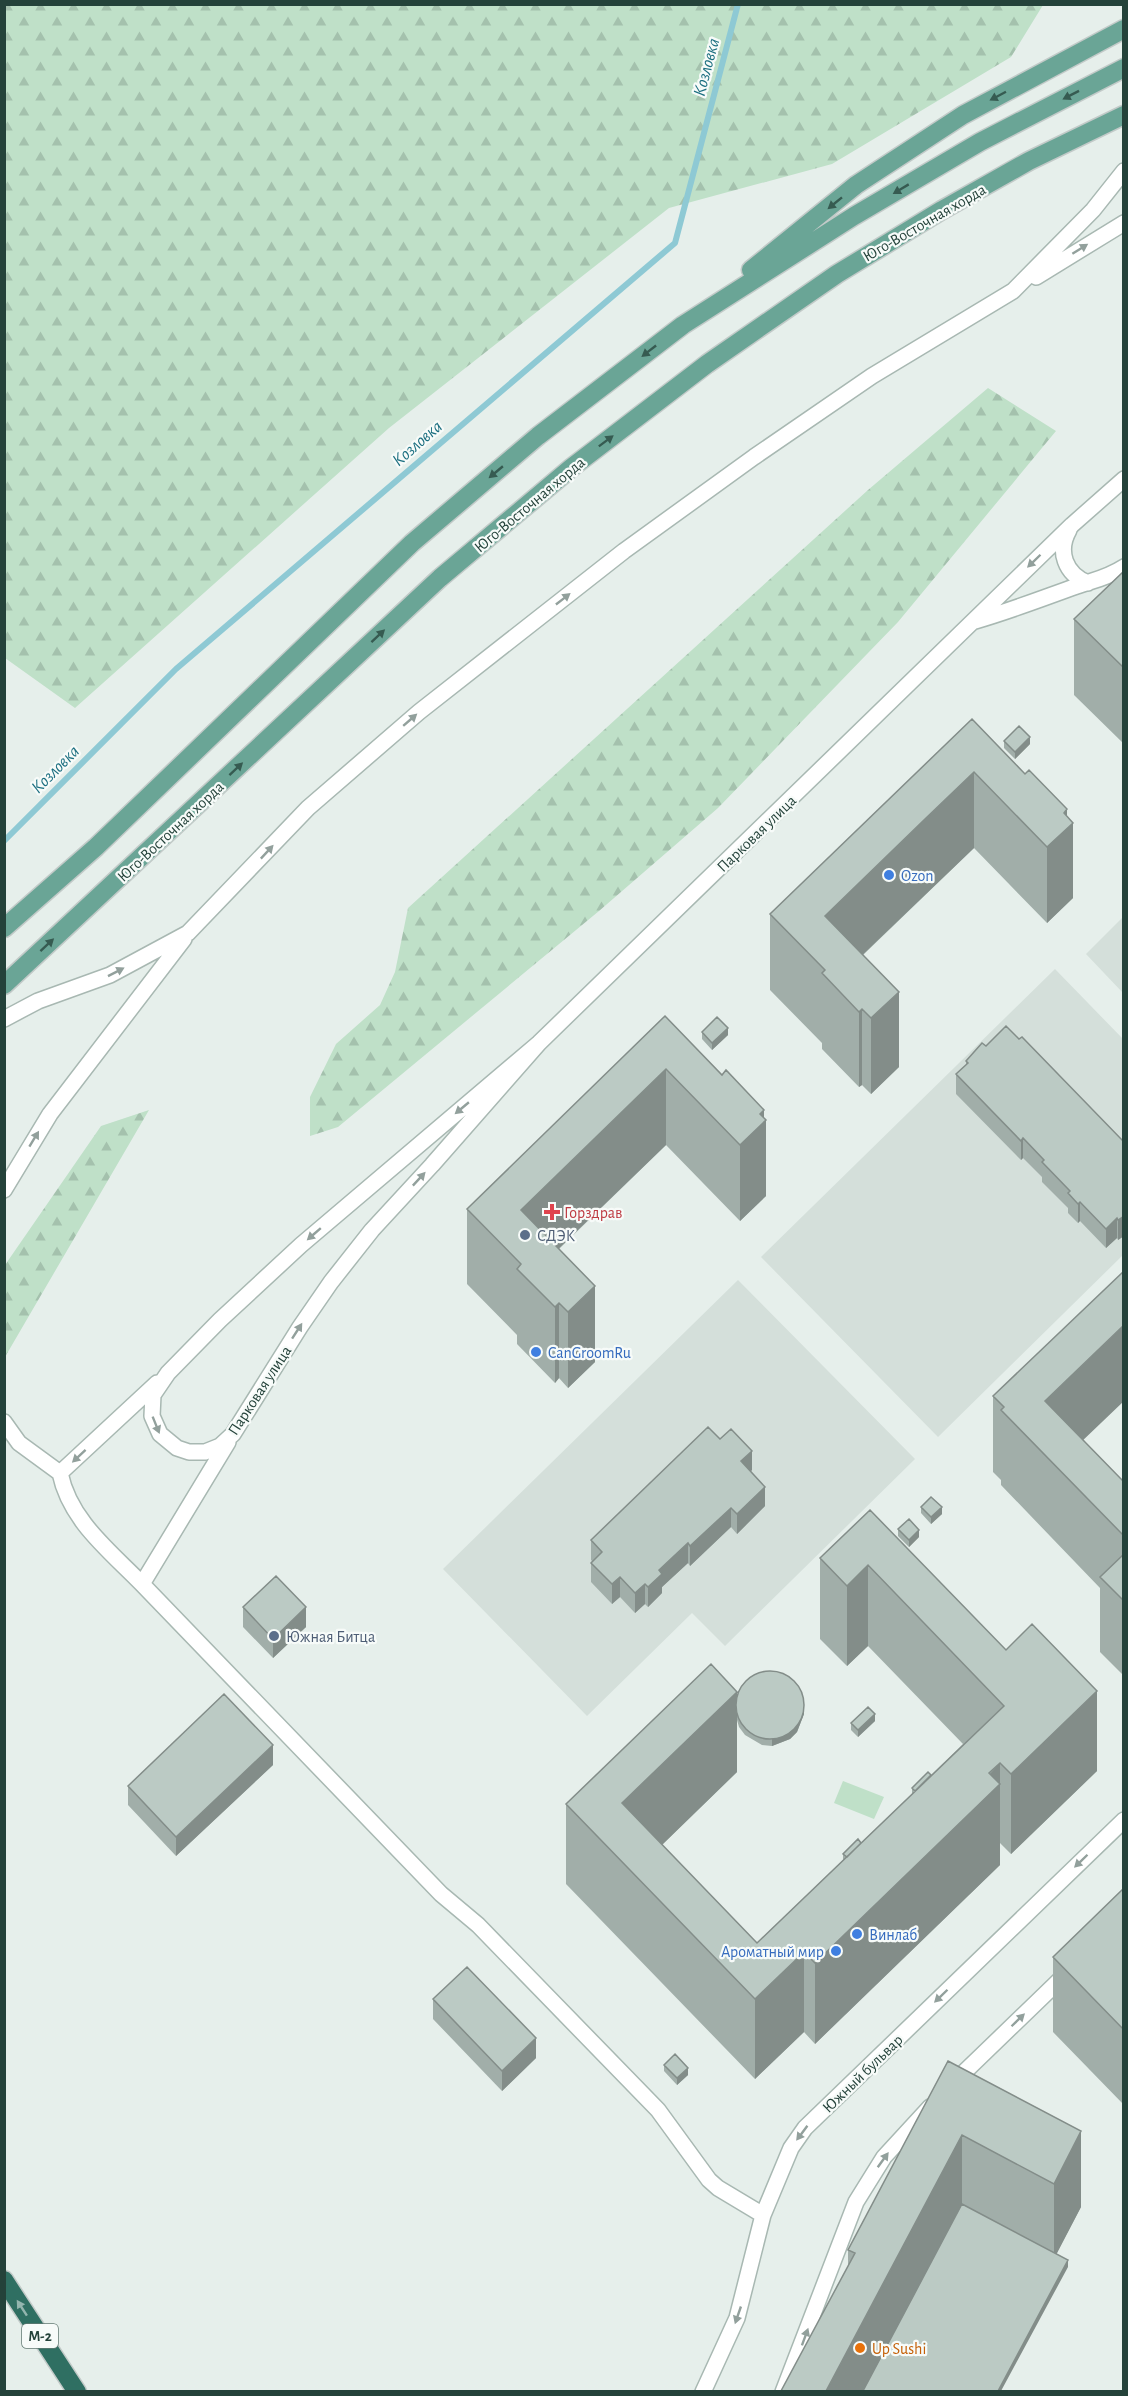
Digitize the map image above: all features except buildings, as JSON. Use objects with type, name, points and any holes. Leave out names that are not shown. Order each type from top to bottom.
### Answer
[{"type":"highway","name":"М-2","points":[[4,2280],[77,2391]]},
{"type":"main road","points":[[4,928],[96,846],[412,543],[538,436],[683,325],[856,185],[963,115],[1124,29]]},
{"type":"main road","points":[[683,325],[854,216],[980,142],[1124,68]]},
{"type":"main road","name":"Юго-Восточная хорда","points":[[4,985],[440,578],[570,468],[707,364],[837,274],[1000,178],[1124,115]]},
{"type":"street","points":[[1013,291],[1093,210],[1124,171]]},
{"type":"street","points":[[4,1190],[50,1114],[188,933],[308,808],[419,712],[624,551],[764,450],[872,376],[1124,223]]},
{"type":"street","name":"Парковая улица","points":[[539,1043],[372,1230],[338,1273],[300,1327],[233,1434],[220,1446],[205,1452],[189,1452],[177,1448],[160,1434],[152,1416],[153,1395],[168,1373],[220,1320],[302,1245],[539,1043],[972,621],[1072,525],[1124,479]]},
{"type":"street","points":[[1072,525],[1063,540],[1062,550],[1071,572],[1078,579],[1088,583]]},
{"type":"street","name":"Парковая улица","points":[[972,621],[1014,610],[1107,578],[1124,567]]},
{"type":"street","points":[[4,1019],[38,1001],[110,975],[188,933]]},
{"type":"street","points":[[60,1473],[168,1373]]},
{"type":"street","points":[[4,1422],[20,1443],[60,1473],[71,1507],[84,1524],[441,1894],[478,1925],[658,2110],[706,2177],[718,2188],[763,2215]]},
{"type":"street","points":[[142,1584],[233,1434]]},
{"type":"street","name":"Южный бульвар","points":[[703,2391],[737,2319],[763,2215],[791,2148],[805,2128],[1124,1820]]},
{"type":"street","points":[[783,2391],[856,2202],[884,2157],[939,2096],[1082,1959]]},
{"type":"shaded area","points":[[1123,917],[1123,993],[1086,954]]},
{"type":"shaded area","points":[[1055,969],[1123,1039],[1123,1255],[938,1437],[761,1257]]},
{"type":"shaded area","points":[[738,1280],[915,1459],[725,1646],[692,1613],[587,1716],[443,1569]]},
{"type":"green space","points":[[5,4],[1043,5],[1011,57],[832,164],[669,208],[389,428],[75,708],[5,658]]},
{"type":"green space","points":[[988,388],[1056,431],[898,622],[718,808],[599,911],[338,1127],[310,1136],[310,1097],[336,1044],[380,1005],[395,972],[408,908],[868,490]]},
{"type":"green space","points":[[149,1110],[5,1357],[5,1265],[101,1126]]},
{"type":"green space","points":[[843,1781],[884,1797],[874,1819],[834,1803]]},
{"type":"waterway","name":"Козловка","points":[[4,841],[176,669],[675,243],[738,4]]},
{"type":"place","name":"Ozon","points":[[889,875]]},
{"type":"place","name":"Горздрав","points":[[552,1212]]},
{"type":"place","name":"СДЭК","points":[[525,1235]]},
{"type":"place","name":"CanGroomRu","points":[[536,1352]]},
{"type":"place","name":"Южная Битца","points":[[274,1636]]},
{"type":"place","name":"Винлаб","points":[[857,1934]]},
{"type":"place","name":"Ароматный мир","points":[[836,1951]]},
{"type":"place","name":"Up Sushi","points":[[860,2348]]}]
